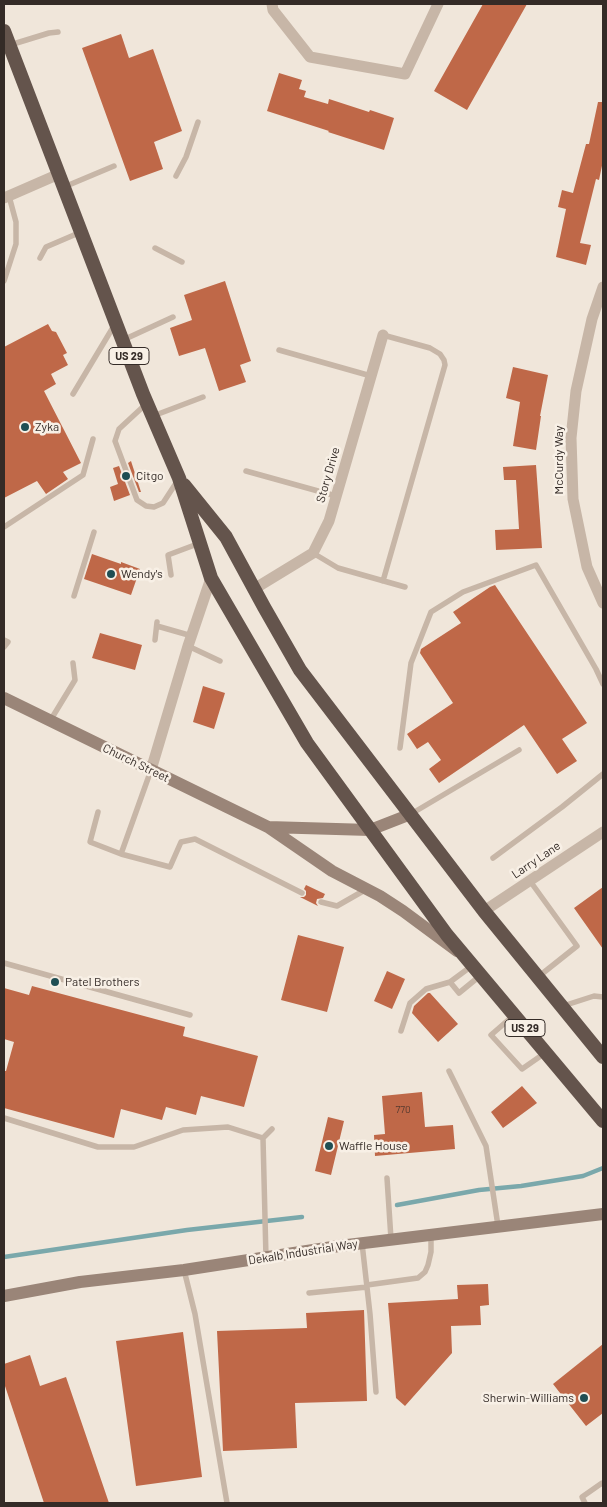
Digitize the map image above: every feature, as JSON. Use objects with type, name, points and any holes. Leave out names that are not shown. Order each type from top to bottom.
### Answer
[{"type":"highway","name":"US 29","points":[[4,31],[147,403],[179,478],[211,578],[306,743],[447,935],[603,1121]]},
{"type":"highway","name":"US 29","points":[[179,478],[226,537],[300,670],[484,911],[603,1058]]},
{"type":"main road","name":"Church Street","points":[[4,698],[268,827],[332,871],[403,911],[474,967]]},
{"type":"main road","name":"Church Street","points":[[268,827],[370,830],[411,814]]},
{"type":"main road","name":"Dekalb Industrial Way","points":[[4,1296],[80,1282],[184,1270],[391,1239],[603,1215]]},
{"type":"street","points":[[272,4],[273,10],[310,57],[405,74],[438,4]]},
{"type":"street","points":[[7,197],[61,181]]},
{"type":"street","name":"McCurdy Way","points":[[603,287],[592,319],[576,391],[571,438],[573,499],[587,567],[603,603]]},
{"type":"street","name":"Story Drive","points":[[313,553],[329,521],[383,335]]},
{"type":"street","points":[[254,589],[313,553]]},
{"type":"street","points":[[151,770],[211,578]]},
{"type":"street","name":"Larry Lane","points":[[484,911],[602,834]]},
{"type":"lane","points":[[9,45],[58,32]]},
{"type":"lane","points":[[176,176],[186,157],[198,122]]},
{"type":"lane","points":[[61,181],[114,166]]},
{"type":"lane","points":[[4,281],[16,244],[16,222],[7,197]]},
{"type":"lane","points":[[40,258],[46,247],[81,232]]},
{"type":"lane","points":[[156,248],[182,262]]},
{"type":"lane","points":[[123,340],[173,317]]},
{"type":"lane","points":[[73,394],[116,322]]},
{"type":"lane","points":[[383,335],[430,348],[440,354],[445,366],[384,581]]},
{"type":"lane","points":[[279,350],[371,376]]},
{"type":"lane","points":[[153,416],[204,397]]},
{"type":"lane","points":[[147,403],[120,429],[115,441],[137,500],[146,506],[154,507],[163,503],[179,478]]},
{"type":"lane","points":[[4,527],[83,475],[93,439]]},
{"type":"lane","points":[[246,471],[336,496]]},
{"type":"lane","points":[[74,596],[94,532]]},
{"type":"lane","points":[[171,575],[168,555],[200,543]]},
{"type":"lane","points":[[313,553],[338,568],[405,588]]},
{"type":"lane","points":[[400,748],[411,663],[431,612],[463,592],[536,565],[596,668],[603,684]]},
{"type":"lane","points":[[155,640],[157,624],[190,641],[220,661]]},
{"type":"lane","points":[[4,640],[8,642],[4,647]]},
{"type":"lane","points":[[50,721],[75,680],[73,663]]},
{"type":"lane","points":[[411,814],[518,750]]},
{"type":"lane","points":[[121,854],[151,770]]},
{"type":"lane","points":[[493,858],[603,774]]},
{"type":"lane","points":[[98,812],[90,842],[121,854],[170,868],[181,842],[195,839],[302,893]]},
{"type":"lane","points":[[530,881],[577,946],[537,977]]},
{"type":"lane","points":[[321,902],[337,906],[366,889]]},
{"type":"lane","points":[[4,962],[190,1015]]},
{"type":"lane","points":[[401,1031],[410,1003],[426,989],[450,982],[474,967]]},
{"type":"lane","points":[[450,982],[459,993],[474,967]]},
{"type":"lane","points":[[561,1006],[594,996],[603,997]]},
{"type":"lane","points":[[514,1015],[491,1035],[522,1070],[545,1052]]},
{"type":"lane","points":[[449,1071],[486,1146],[498,1226]]},
{"type":"lane","points":[[4,1118],[98,1147],[134,1147],[183,1130],[228,1127],[263,1138]]},
{"type":"lane","points":[[266,1258],[263,1138],[272,1129]]},
{"type":"lane","points":[[387,1178],[391,1239]]},
{"type":"lane","points":[[309,1293],[418,1278],[425,1272],[428,1265],[431,1252],[431,1234]]},
{"type":"lane","points":[[362,1243],[376,1392]]},
{"type":"lane","points":[[184,1270],[195,1314],[227,1503]]},
{"type":"lane","points":[[586,1503],[582,1497],[603,1484]]},
{"type":"building","points":[[483,4],[527,4],[467,110],[434,91]]},
{"type":"building","points":[[121,34],[129,58],[153,49],[182,131],[154,142],[163,169],[130,181],[82,48]]},
{"type":"building","points":[[279,73],[302,80],[299,89],[306,91],[304,97],[328,104],[329,99],[394,118],[384,150],[267,111]]},
{"type":"building","points":[[598,102],[603,102],[603,161],[599,180],[596,179],[580,243],[591,245],[586,265],[556,257],[566,209],[558,207],[562,190],[573,193],[586,144],[589,144]]},
{"type":"building","points":[[225,281],[251,361],[240,365],[246,382],[219,391],[205,348],[179,356],[170,328],[192,320],[184,295]]},
{"type":"building","points":[[48,324],[52,331],[56,332],[67,353],[63,355],[68,365],[51,374],[56,384],[44,391],[81,463],[63,472],[68,479],[46,494],[37,481],[4,498],[4,347]]},
{"type":"building","points":[[513,367],[548,375],[536,450],[513,446],[520,402],[506,398]]},
{"type":"building","points":[[131,461],[141,492],[139,492],[128,463]]},
{"type":"building","points":[[536,465],[542,548],[496,550],[495,530],[519,529],[516,480],[504,480],[503,467]]},
{"type":"building","points":[[119,466],[130,495],[114,501],[110,487],[118,484],[113,468]]},
{"type":"building","name":"Wendy's","points":[[92,554],[140,569],[131,595],[84,579]]},
{"type":"building","points":[[495,585],[587,723],[562,739],[577,761],[557,774],[524,725],[439,783],[429,769],[441,760],[428,742],[417,749],[407,734],[453,703],[420,653],[421,649],[461,623],[453,612]]},
{"type":"building","points":[[100,633],[142,645],[135,670],[92,658]]},
{"type":"building","points":[[203,686],[225,693],[214,729],[193,722]]},
{"type":"building","points":[[306,885],[325,894],[323,898],[317,899],[316,903],[318,906],[300,897],[306,895],[304,889]]},
{"type":"building","points":[[603,887],[603,949],[574,908]]},
{"type":"building","points":[[298,935],[344,947],[327,1012],[281,1000]]},
{"type":"building","points":[[387,971],[405,979],[392,1009],[374,1001]]},
{"type":"building","points":[[32,986],[185,1027],[183,1036],[258,1056],[244,1107],[201,1096],[196,1115],[166,1107],[162,1120],[121,1109],[114,1138],[4,1108],[4,1071],[6,1071],[14,1042],[4,1039],[4,988],[29,995]]},
{"type":"building","points":[[428,993],[458,1024],[438,1042],[412,1013],[414,1006]]},
{"type":"building","points":[[522,1086],[537,1103],[503,1128],[491,1112]]},
{"type":"building","points":[[422,1092],[425,1127],[453,1125],[455,1149],[375,1156],[374,1135],[385,1134],[382,1096]]},
{"type":"building","name":"Waffle House","points":[[328,1117],[344,1121],[331,1175],[315,1171]]},
{"type":"building","points":[[488,1284],[489,1305],[480,1306],[481,1325],[451,1326],[452,1353],[405,1406],[396,1398],[388,1303],[458,1299],[457,1285]]},
{"type":"building","points":[[364,1310],[367,1401],[295,1403],[297,1448],[223,1451],[217,1331],[307,1328],[306,1313]]},
{"type":"building","points":[[183,1332],[202,1477],[136,1486],[116,1341]]},
{"type":"building","name":"Sherwin-Williams","points":[[603,1344],[603,1413],[586,1426],[553,1384]]},
{"type":"building","points":[[30,1355],[40,1386],[66,1377],[109,1503],[44,1503],[4,1383],[4,1364]]},
{"type":"waterway","points":[[397,1205],[479,1190],[521,1186],[583,1176],[603,1168]]},
{"type":"waterway","points":[[4,1257],[187,1230],[302,1217]]},
{"type":"place","name":"Zyka","points":[[25,427]]},
{"type":"place","name":"Citgo","points":[[126,476]]},
{"type":"place","name":"Wendy's","points":[[111,574]]},
{"type":"place","name":"Patel Brothers","points":[[55,982]]},
{"type":"place","name":"Waffle House","points":[[329,1146]]},
{"type":"place","name":"Sherwin-Williams","points":[[584,1398]]}]
